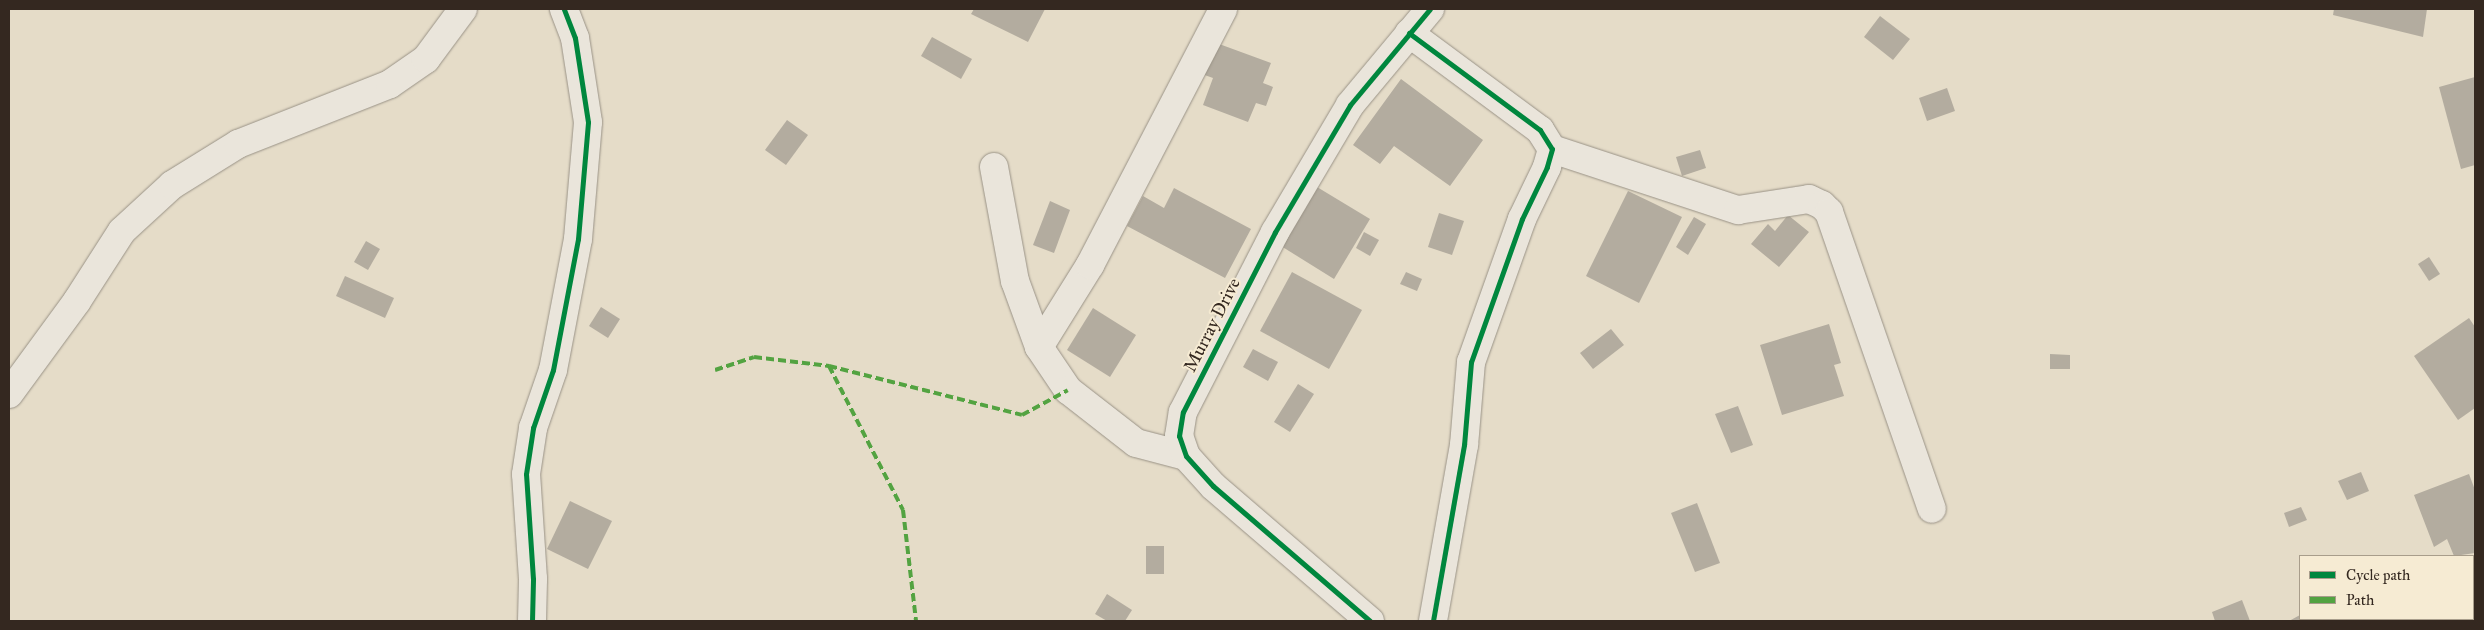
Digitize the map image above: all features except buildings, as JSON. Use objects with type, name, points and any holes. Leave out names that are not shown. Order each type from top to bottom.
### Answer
[{"type":"street","points":[[9,394],[77,301],[122,231],[172,185],[238,144],[390,84],[426,59],[463,9]]},
{"type":"street","points":[[532,621],[533,579],[526,474],[533,428],[553,370],[578,239],[588,122],[575,38],[564,9]]},
{"type":"street","points":[[1039,347],[1090,265],[1223,9]]},
{"type":"street","name":"Murray Drive","points":[[1370,621],[1213,486],[1186,456],[1180,436],[1183,412],[1275,232],[1350,105],[1430,9]]},
{"type":"street","points":[[1409,33],[1540,130],[1552,149],[1738,210],[1810,200],[1822,205],[1829,212],[1932,509]]},
{"type":"street","points":[[1433,621],[1464,445],[1471,362],[1522,219],[1547,167],[1552,149]]},
{"type":"street","points":[[994,167],[1016,281],[1039,347],[1068,390],[1136,443],[1186,456]]},
{"type":"marked path","points":[[715,370],[754,357],[829,366],[1022,415],[1068,390]]},
{"type":"marked path","points":[[829,366],[903,510],[916,621]]},
{"type":"cycle path","points":[[532,621],[533,579],[526,474],[533,428],[553,370],[578,239],[588,122],[575,38],[564,9]]},
{"type":"cycle path","points":[[1370,621],[1213,486],[1186,456],[1179,436],[1183,412],[1275,232],[1350,105],[1430,9]]},
{"type":"cycle path","points":[[1409,33],[1540,130],[1552,149],[1547,167],[1522,219],[1471,362],[1464,445],[1433,621]]}]
